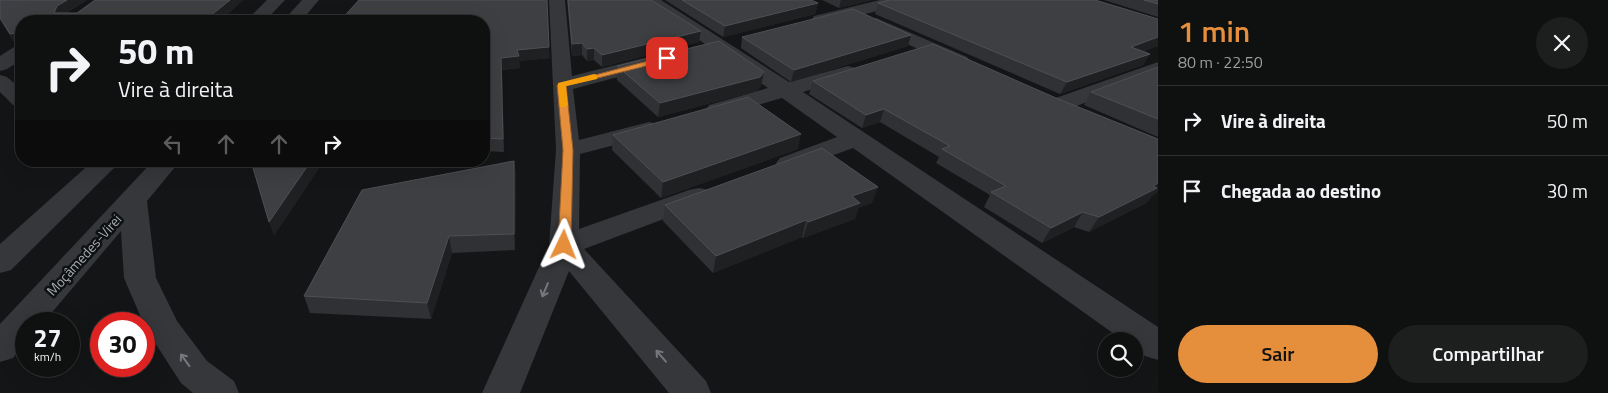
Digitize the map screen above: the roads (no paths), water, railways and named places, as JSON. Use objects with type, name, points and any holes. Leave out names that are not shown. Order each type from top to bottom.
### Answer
[{"type":"street","points":[[261,15],[277,0]]},
{"type":"street","points":[[297,15],[311,0]]},
{"type":"street","points":[[501,393],[564,245],[568,150],[557,0]]},
{"type":"street","points":[[649,0],[720,45],[1158,346]]},
{"type":"street","points":[[802,25],[900,0]]},
{"type":"street","points":[[813,4],[845,14],[930,47],[981,70]]},
{"type":"street","points":[[692,52],[747,38]]},
{"type":"street","points":[[901,56],[930,47]]},
{"type":"street","points":[[0,65],[15,55]]},
{"type":"street","points":[[562,85],[673,57]]},
{"type":"street","points":[[568,150],[787,92],[863,68]]},
{"type":"street","points":[[1085,117],[1050,101],[1158,68]]},
{"type":"street","points":[[0,81],[15,95]]},
{"type":"street","points":[[765,172],[856,139]]},
{"type":"street","points":[[0,262],[98,167]]},
{"type":"street","name":"Moçâmedes-Virei","points":[[0,348],[162,167]]},
{"type":"street","points":[[564,245],[719,189]]},
{"type":"street","points":[[133,200],[140,278],[163,329],[194,372],[220,393]]},
{"type":"street","points":[[0,240],[57,208]]},
{"type":"street","points":[[564,245],[692,393]]}]
